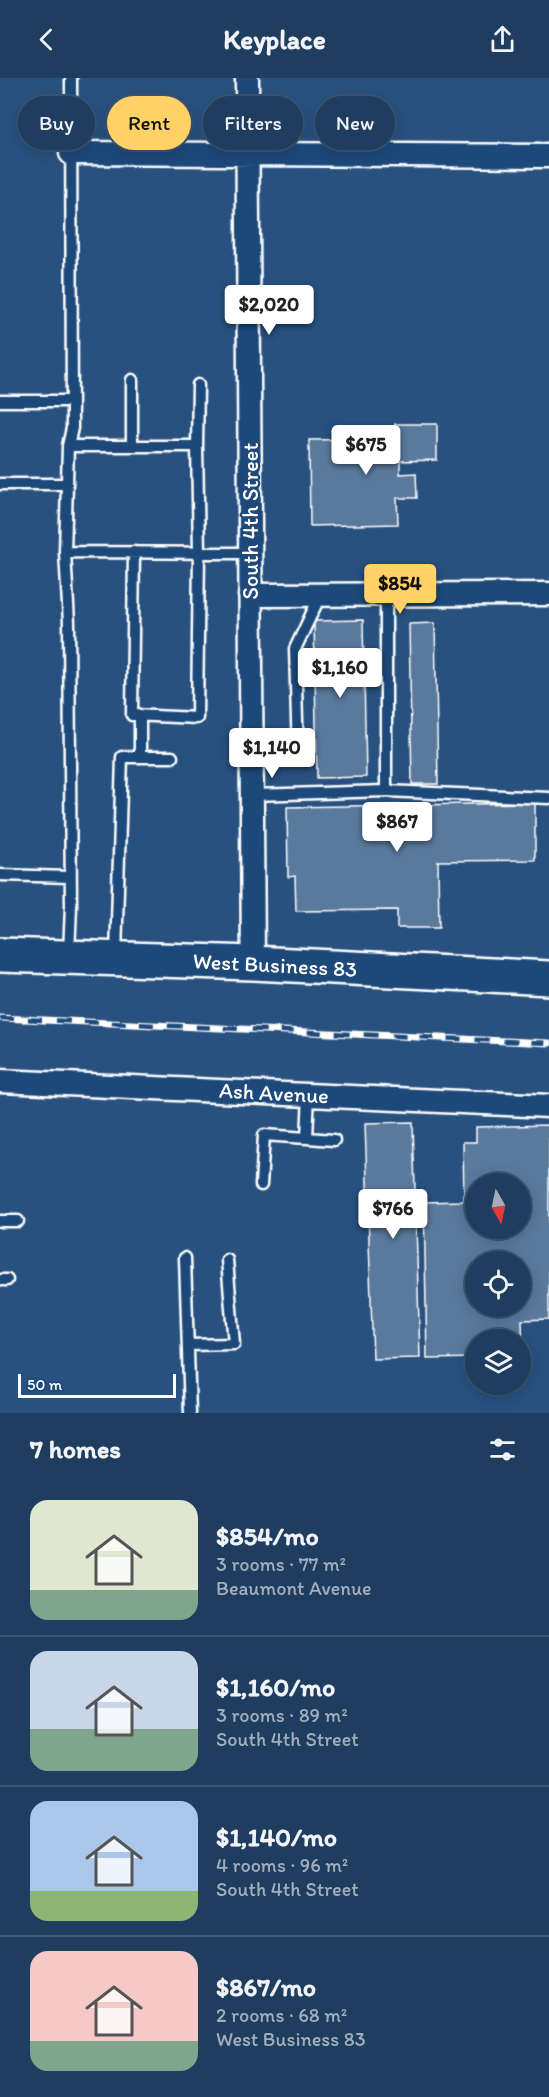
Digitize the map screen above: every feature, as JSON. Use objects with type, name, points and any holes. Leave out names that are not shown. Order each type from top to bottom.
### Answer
[{"type":"main road","name":"West Business 83","points":[[0,955],[253,963],[549,978]]},
{"type":"street","name":"South 4th Street","points":[[247,78],[253,963]]},
{"type":"street","points":[[71,153],[549,156]]},
{"type":"street","points":[[250,595],[549,594]]},
{"type":"street","name":"Ash Avenue","points":[[0,1081],[549,1106]]},
{"type":"lane","points":[[68,84],[71,153],[72,401],[72,428],[68,446],[65,552],[69,623],[69,957]]},
{"type":"lane","points":[[132,380],[132,446]]},
{"type":"lane","points":[[134,552],[132,715],[197,718],[198,385]]},
{"type":"lane","points":[[0,401],[72,401]]},
{"type":"lane","points":[[68,446],[197,446]]},
{"type":"lane","points":[[0,484],[67,484]]},
{"type":"lane","points":[[65,552],[250,553]]},
{"type":"lane","points":[[386,594],[386,791]]},
{"type":"lane","points":[[251,762],[298,756],[295,649],[320,596]]},
{"type":"lane","points":[[140,715],[140,756]]},
{"type":"lane","points":[[116,958],[122,756],[172,757]]},
{"type":"lane","points":[[252,795],[386,791],[549,798]]},
{"type":"lane","points":[[0,875],[70,877]]},
{"type":"lane","points":[[307,1138],[309,1095]]},
{"type":"lane","points":[[261,1185],[264,1135],[334,1140]]},
{"type":"lane","points":[[0,1221],[18,1221]]},
{"type":"lane","points":[[185,1258],[190,1413]]},
{"type":"lane","points":[[188,1345],[234,1344],[227,1260]]},
{"type":"building","points":[[395,424],[437,424],[437,460],[400,461],[400,474],[416,473],[417,498],[397,498],[398,524],[310,526],[309,440],[395,439]]},
{"type":"building","points":[[363,620],[366,777],[317,778],[314,621]]},
{"type":"building","points":[[435,623],[438,784],[412,784],[409,624]]},
{"type":"building","points":[[535,803],[535,860],[438,861],[439,928],[397,928],[397,910],[296,911],[295,876],[288,877],[287,807]]},
{"type":"building","points":[[413,1122],[420,1358],[373,1359],[365,1123]]},
{"type":"building","points":[[549,1125],[549,1319],[522,1320],[522,1329],[465,1329],[465,1358],[427,1359],[424,1202],[464,1201],[463,1142],[476,1142],[476,1127]]},
{"type":"railway","points":[[0,1018],[549,1043]]}]
